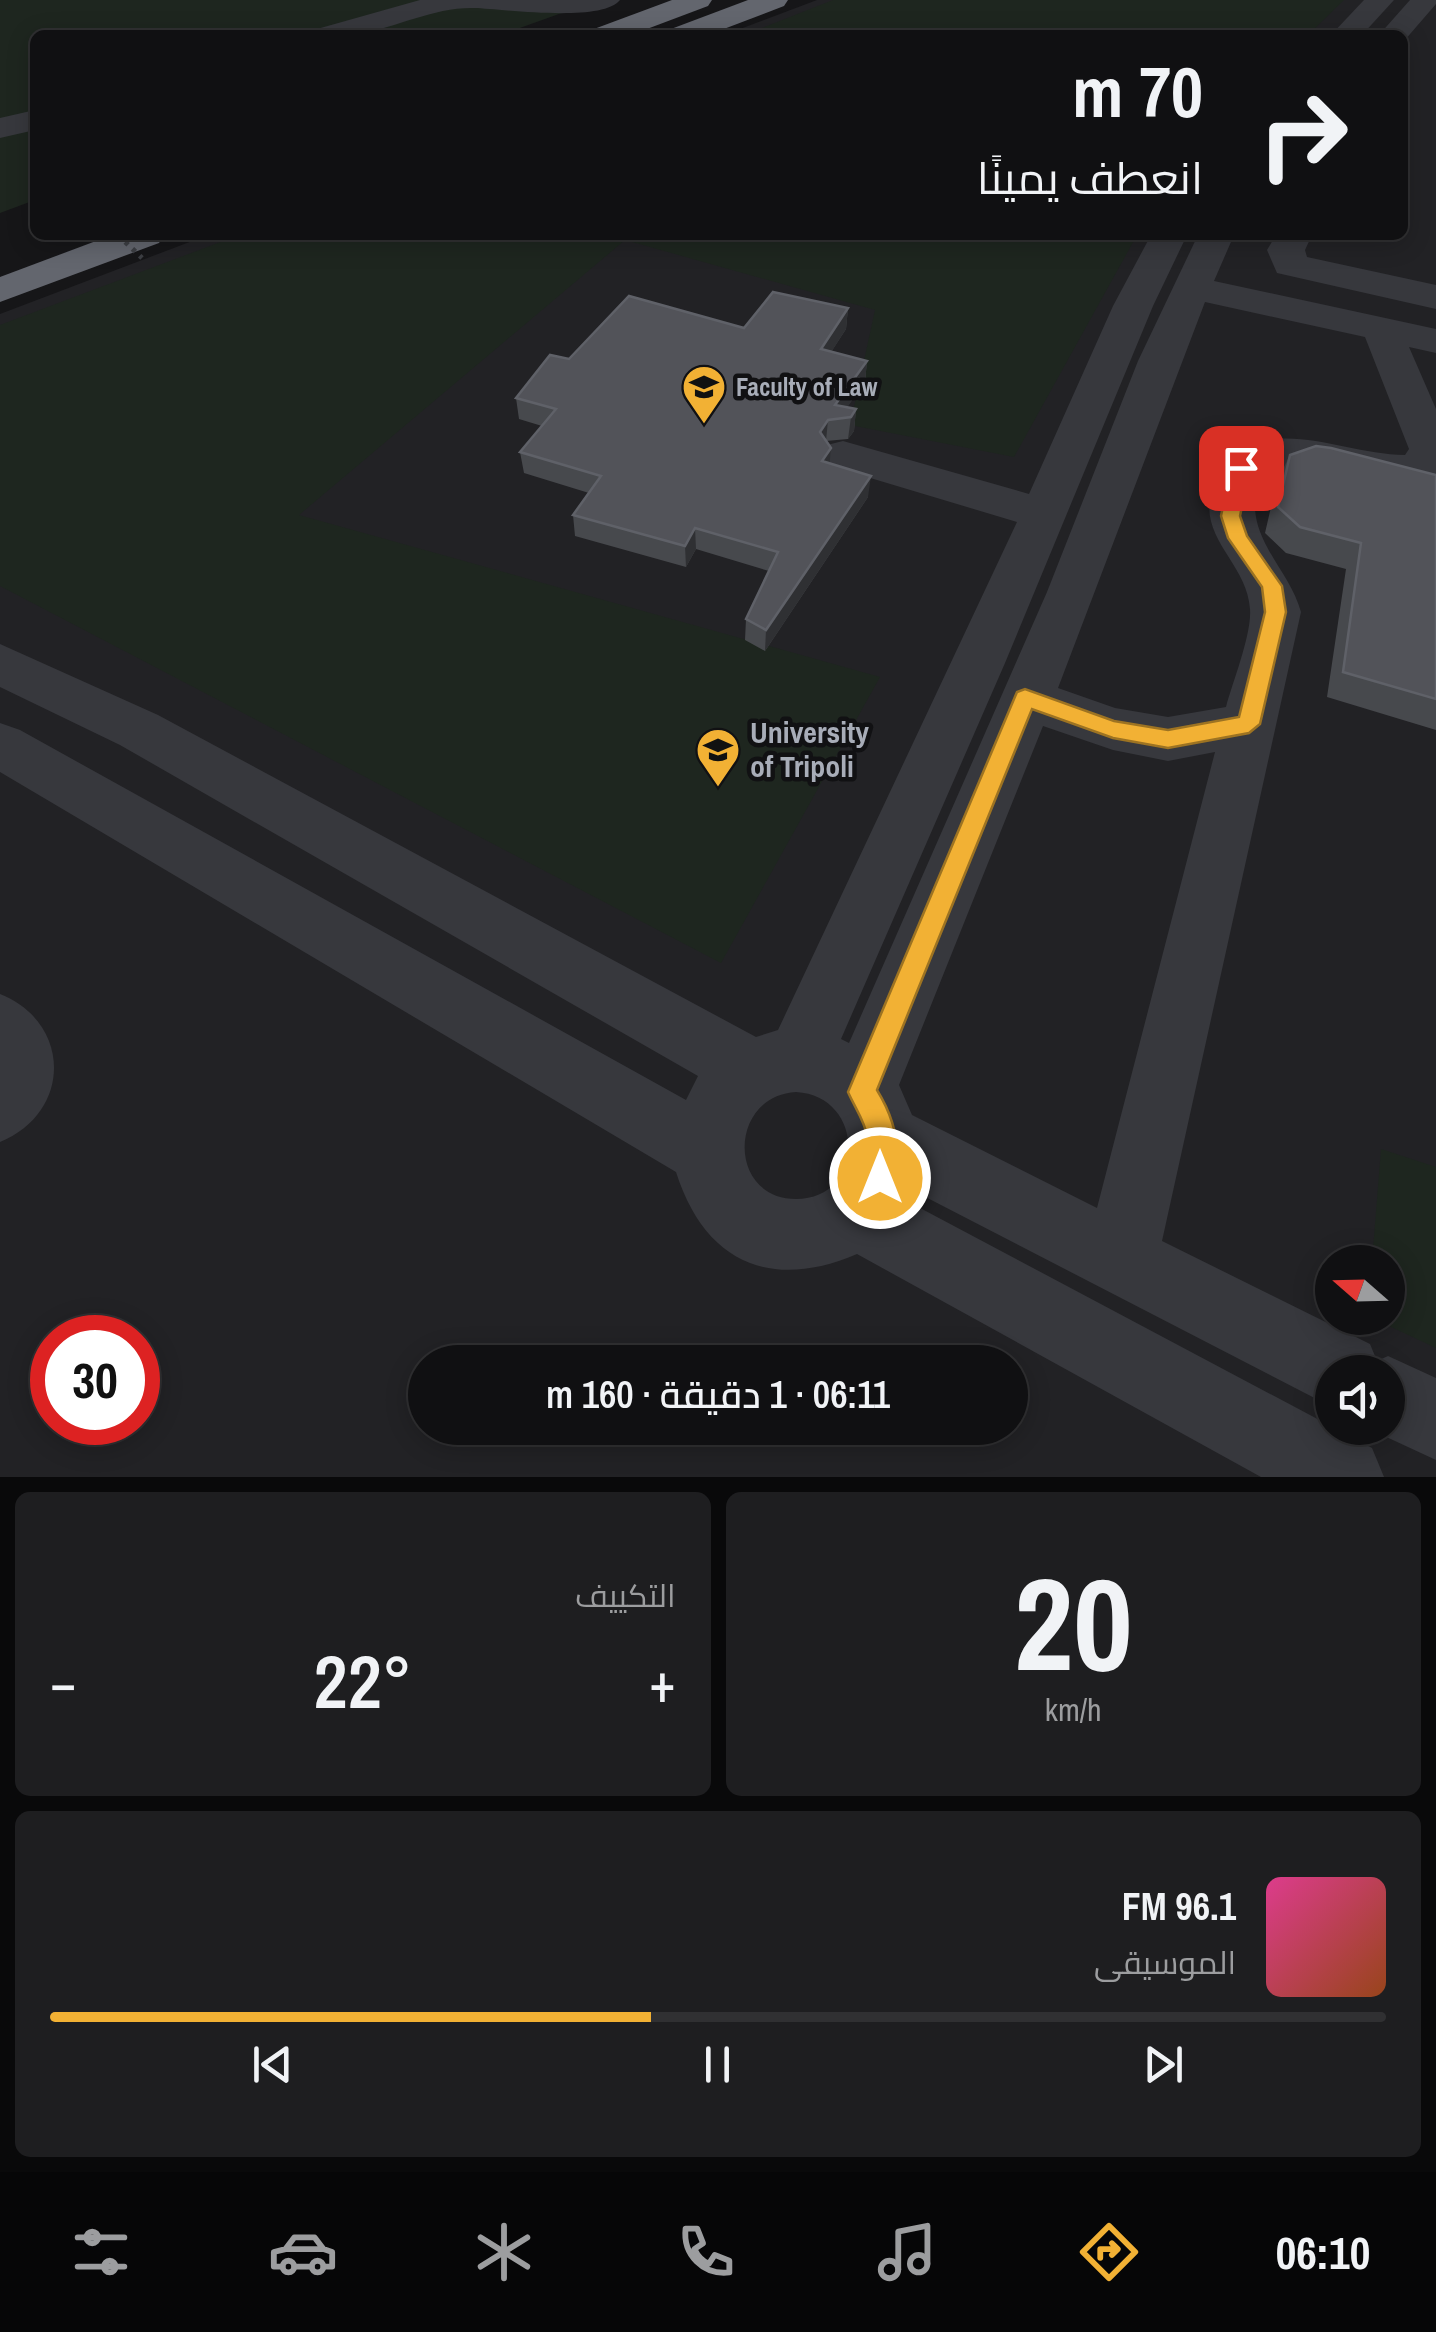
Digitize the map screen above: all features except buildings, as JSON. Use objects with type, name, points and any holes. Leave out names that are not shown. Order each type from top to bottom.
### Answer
[{"type":"highway","points":[[617,30],[698,0]]},
{"type":"highway","points":[[694,30],[774,0]]},
{"type":"highway","points":[[0,253],[38,240]]},
{"type":"highway","points":[[0,290],[144,247]]},
{"type":"street","points":[[344,30],[406,11],[469,0],[554,5],[605,0],[643,20]]},
{"type":"street","points":[[1351,30],[1380,0]]},
{"type":"street","points":[[1398,30],[1425,0]]},
{"type":"street","points":[[0,128],[30,121]]},
{"type":"street","points":[[774,1065],[1045,514],[1166,240]]},
{"type":"street","points":[[872,1114],[1025,698],[1072,592],[1190,287],[1214,240]]},
{"type":"street","points":[[1291,240],[1286,250],[1290,264],[1436,297]]},
{"type":"street","points":[[1190,287],[1436,342]]},
{"type":"street","points":[[1122,1260],[1276,612],[1272,586],[1238,538],[1230,516],[1241,468],[1252,458],[1292,453],[1390,470],[1420,469],[1430,462],[1430,448],[1382,330]]},
{"type":"street","points":[[843,455],[1045,514]]},
{"type":"street","points":[[0,664],[139,730],[774,1065]]},
{"type":"street","points":[[66,697],[0,744],[708,1151]]},
{"type":"street","points":[[1025,698],[1113,729],[1168,739],[1249,724]]},
{"type":"street","points":[[0,1025],[21,1053],[22,1074],[0,1108]]},
{"type":"street","points":[[821,1064],[843,1075],[872,1114],[884,1158],[880,1178],[857,1214],[814,1236],[788,1236],[763,1230],[724,1197],[713,1176],[708,1151],[710,1126],[718,1104],[732,1084],[774,1065],[821,1064]]},
{"type":"street","points":[[872,1114],[1122,1260],[1315,1358]]},
{"type":"street","points":[[857,1214],[1343,1477]]},
{"type":"street","points":[[1405,1404],[1436,1420]]},
{"type":"shaded area","points":[[0,0],[598,0],[514,30],[30,30],[30,202],[0,213]]},
{"type":"shaded area","name":"University of Tripoli","points":[[817,0],[1436,0],[1436,1477],[0,1477],[0,314],[195,240],[1408,240],[1408,30],[737,30]]},
{"type":"shaded area","points":[[833,0],[1344,0],[1313,30],[757,30]]},
{"type":"shaded area","points":[[226,240],[625,240],[299,515],[880,677],[721,963],[0,586],[0,325]]},
{"type":"shaded area","points":[[625,240],[1134,240],[1014,457],[850,425],[875,310]]},
{"type":"shaded area","points":[[1381,1149],[1436,1167],[1436,1348],[1405,1333],[1405,1245],[1373,1245]]},
{"type":"place","name":"Faculty of Law","points":[[704,425]]},
{"type":"place","name":"University of Tripoli","points":[[718,788]]},
{"type":"route","points":[[880,1178],[884,1158],[882,1137],[875,1113],[862,1092],[1025,698],[1113,729],[1168,739],[1249,724],[1276,612],[1272,586],[1238,538],[1230,516],[1241,468]]}]
